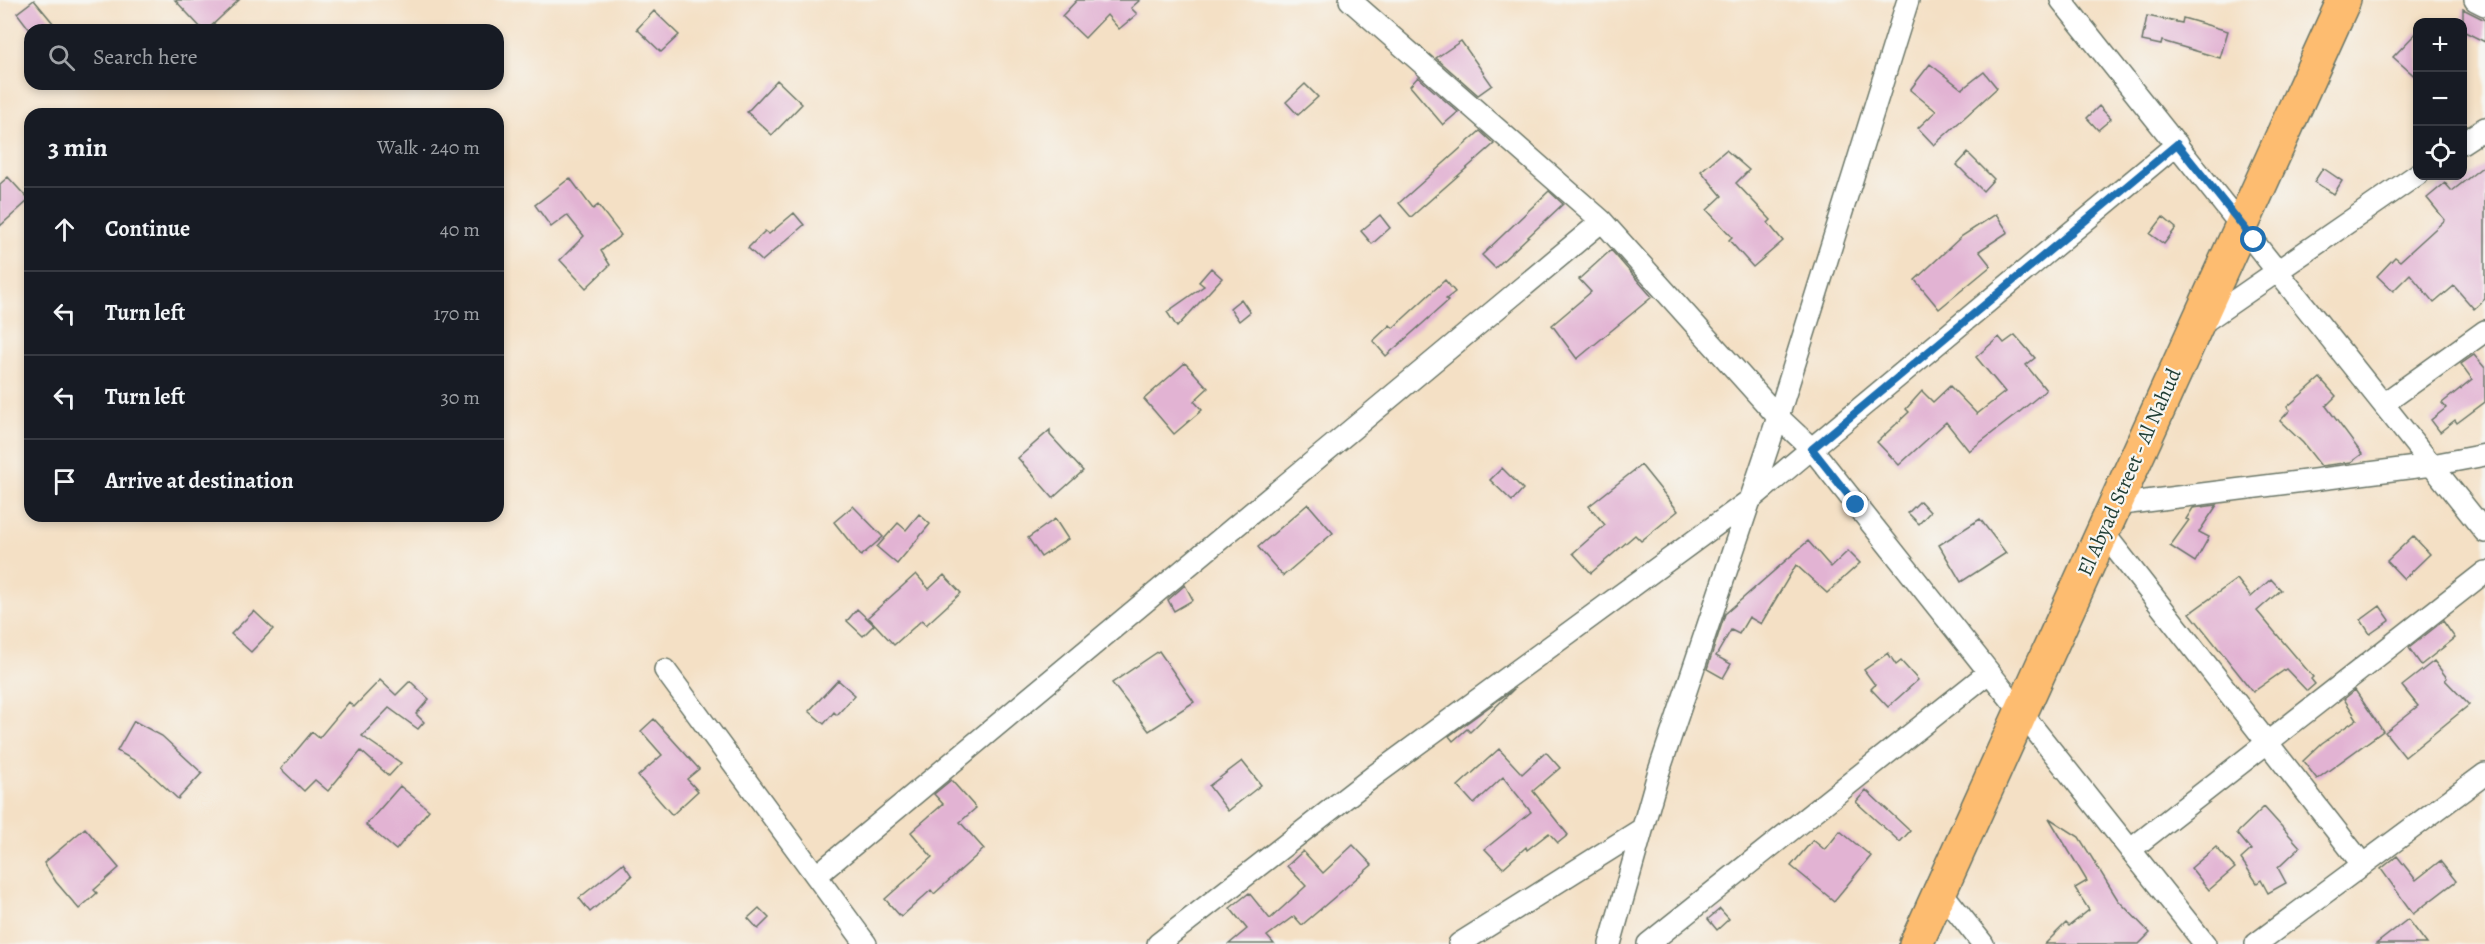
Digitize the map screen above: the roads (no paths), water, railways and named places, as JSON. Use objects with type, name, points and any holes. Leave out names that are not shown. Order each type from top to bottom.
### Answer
[{"type":"highway","name":"El Abyad Street - Al Nahud","points":[[1916,944],[2344,0]]},
{"type":"street","points":[[1350,0],[1602,221],[1778,417],[1812,449],[2205,944]]},
{"type":"street","points":[[2061,0],[2485,532]]},
{"type":"street","points":[[2475,0],[2485,5]]},
{"type":"street","points":[[1610,944],[1658,774],[1778,417],[1904,3]]},
{"type":"street","points":[[2467,140],[2485,128]]},
{"type":"street","points":[[1158,944],[1375,775],[1750,500],[2177,144]]},
{"type":"street","points":[[2195,328],[2413,177]]},
{"type":"street","points":[[816,876],[1602,221]]},
{"type":"street","points":[[2383,404],[2485,331]]},
{"type":"street","points":[[2363,865],[2267,743],[2108,518],[2485,455]]},
{"type":"street","points":[[2130,850],[2485,572]]},
{"type":"street","points":[[664,670],[866,944]]},
{"type":"street","points":[[1648,944],[1988,673]]},
{"type":"street","points":[[2256,944],[2485,774]]},
{"type":"street","points":[[1459,944],[1642,829]]},
{"type":"street","points":[[1940,890],[1983,944]]}]
